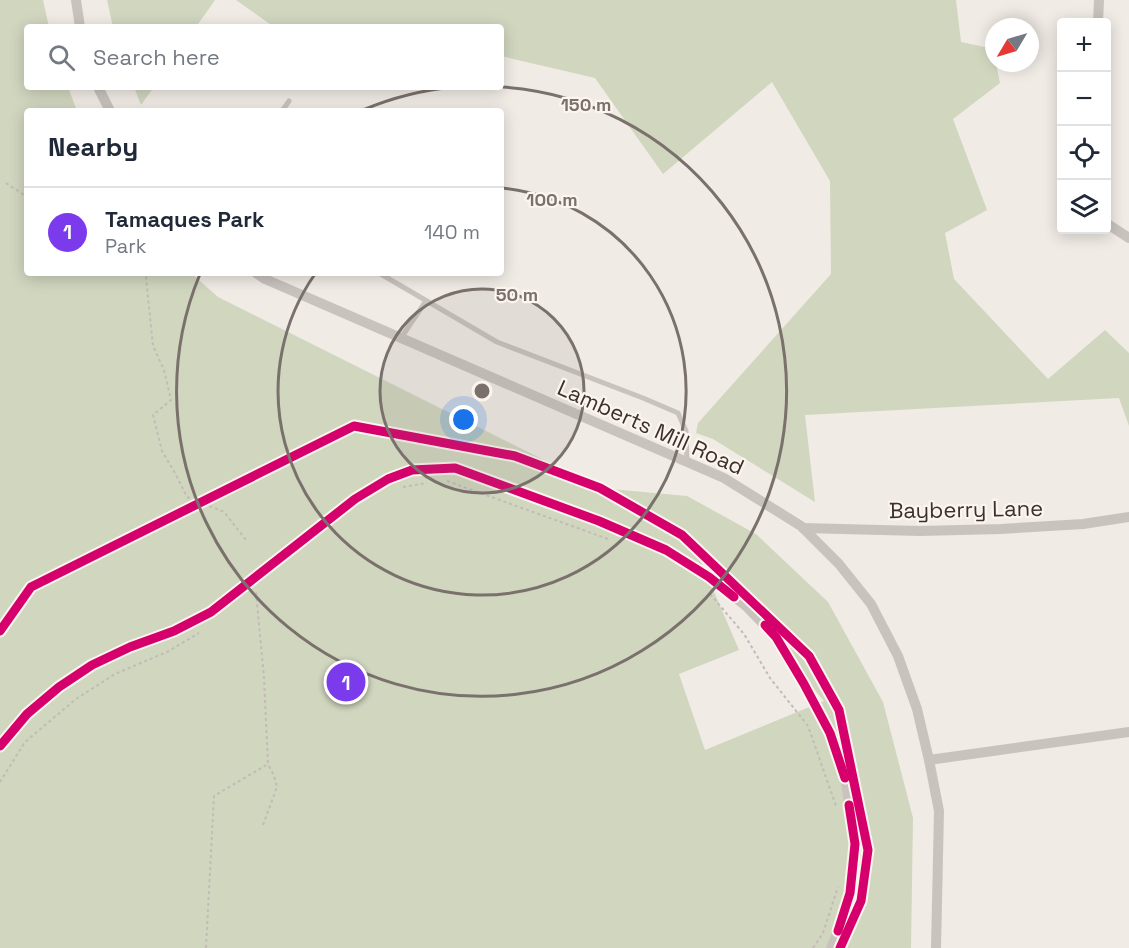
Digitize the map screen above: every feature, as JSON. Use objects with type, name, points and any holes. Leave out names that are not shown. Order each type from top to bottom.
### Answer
[{"type":"street","points":[[76,0],[80,24]]},
{"type":"street","points":[[1098,18],[1099,0]]},
{"type":"street","points":[[100,90],[108,108]]},
{"type":"street","points":[[1111,226],[1129,238]]},
{"type":"street","name":"Lamberts Mill Road","points":[[260,276],[724,478],[803,528],[839,564],[870,603],[898,656],[917,709],[939,811],[936,948]]},
{"type":"street","points":[[0,746],[27,714],[59,687],[92,665],[130,647],[174,631],[211,612],[355,499],[388,479],[412,470],[455,468],[588,517],[666,550],[709,577],[746,606],[776,637],[830,734],[846,782],[855,844],[849,893],[840,927],[831,948]]},
{"type":"street","name":"Bayberry Lane","points":[[803,528],[921,531],[1001,530],[1083,524],[1129,517]]},
{"type":"street","points":[[929,760],[1129,732]]},
{"type":"lane","points":[[284,108],[289,101]]},
{"type":"lane","points":[[384,276],[497,342],[643,398],[678,414],[686,431],[687,462]]},
{"type":"lane","points":[[400,338],[426,300]]},
{"type":"path","points":[[6,183],[24,195]]},
{"type":"path","points":[[144,276],[153,346],[164,370],[171,400],[153,415],[162,451],[187,497],[224,512],[246,540]]},
{"type":"path","points":[[444,479],[615,542]]},
{"type":"path","points":[[396,489],[434,481]]},
{"type":"path","points":[[190,508],[210,498]]},
{"type":"path","points":[[255,578],[264,678],[268,764],[277,787],[262,825]]},
{"type":"path","points":[[709,593],[744,634],[770,678],[808,726],[836,806]]},
{"type":"path","points":[[0,782],[25,742],[76,699],[115,674],[166,652],[203,630]]},
{"type":"path","points":[[206,948],[214,796],[268,764]]},
{"type":"path","points":[[813,948],[823,933],[840,881]]},
{"type":"green space","points":[[0,0],[43,0],[48,24],[24,24],[24,90],[69,90],[76,108],[24,108],[24,276],[194,276],[218,297],[600,488],[687,496],[756,534],[828,602],[883,702],[913,818],[911,948],[0,948]],"holes":[[[700,559],[824,701],[705,750],[679,674],[739,650]]]},
{"type":"green space","points":[[107,0],[215,0],[198,24],[112,24]]},
{"type":"green space","points":[[236,0],[956,0],[961,42],[985,47],[985,72],[998,72],[1000,83],[953,119],[987,210],[945,233],[954,279],[1048,379],[1105,330],[1129,353],[1129,426],[1119,398],[805,415],[815,502],[713,439],[696,433],[698,423],[831,274],[830,181],[772,82],[663,174],[595,78],[504,57],[504,24],[270,24]]},
{"type":"green space","points":[[135,90],[152,90],[141,105]]},
{"type":"cycle path","points":[[0,631],[31,587],[354,426],[515,456],[600,488],[682,535],[809,656],[839,710],[868,850],[861,901],[840,948]]},
{"type":"cycle path","points":[[0,746],[27,714],[59,687],[92,665],[130,647],[174,631],[211,612],[355,499],[388,479],[412,470],[455,468],[599,521],[666,550],[709,577],[734,597]]},
{"type":"cycle path","points":[[765,625],[776,637],[830,733],[845,778]]},
{"type":"cycle path","points":[[838,931],[850,893],[855,844],[849,805]]},
{"type":"place","name":"Tamaques Park","points":[[346,682]]}]
